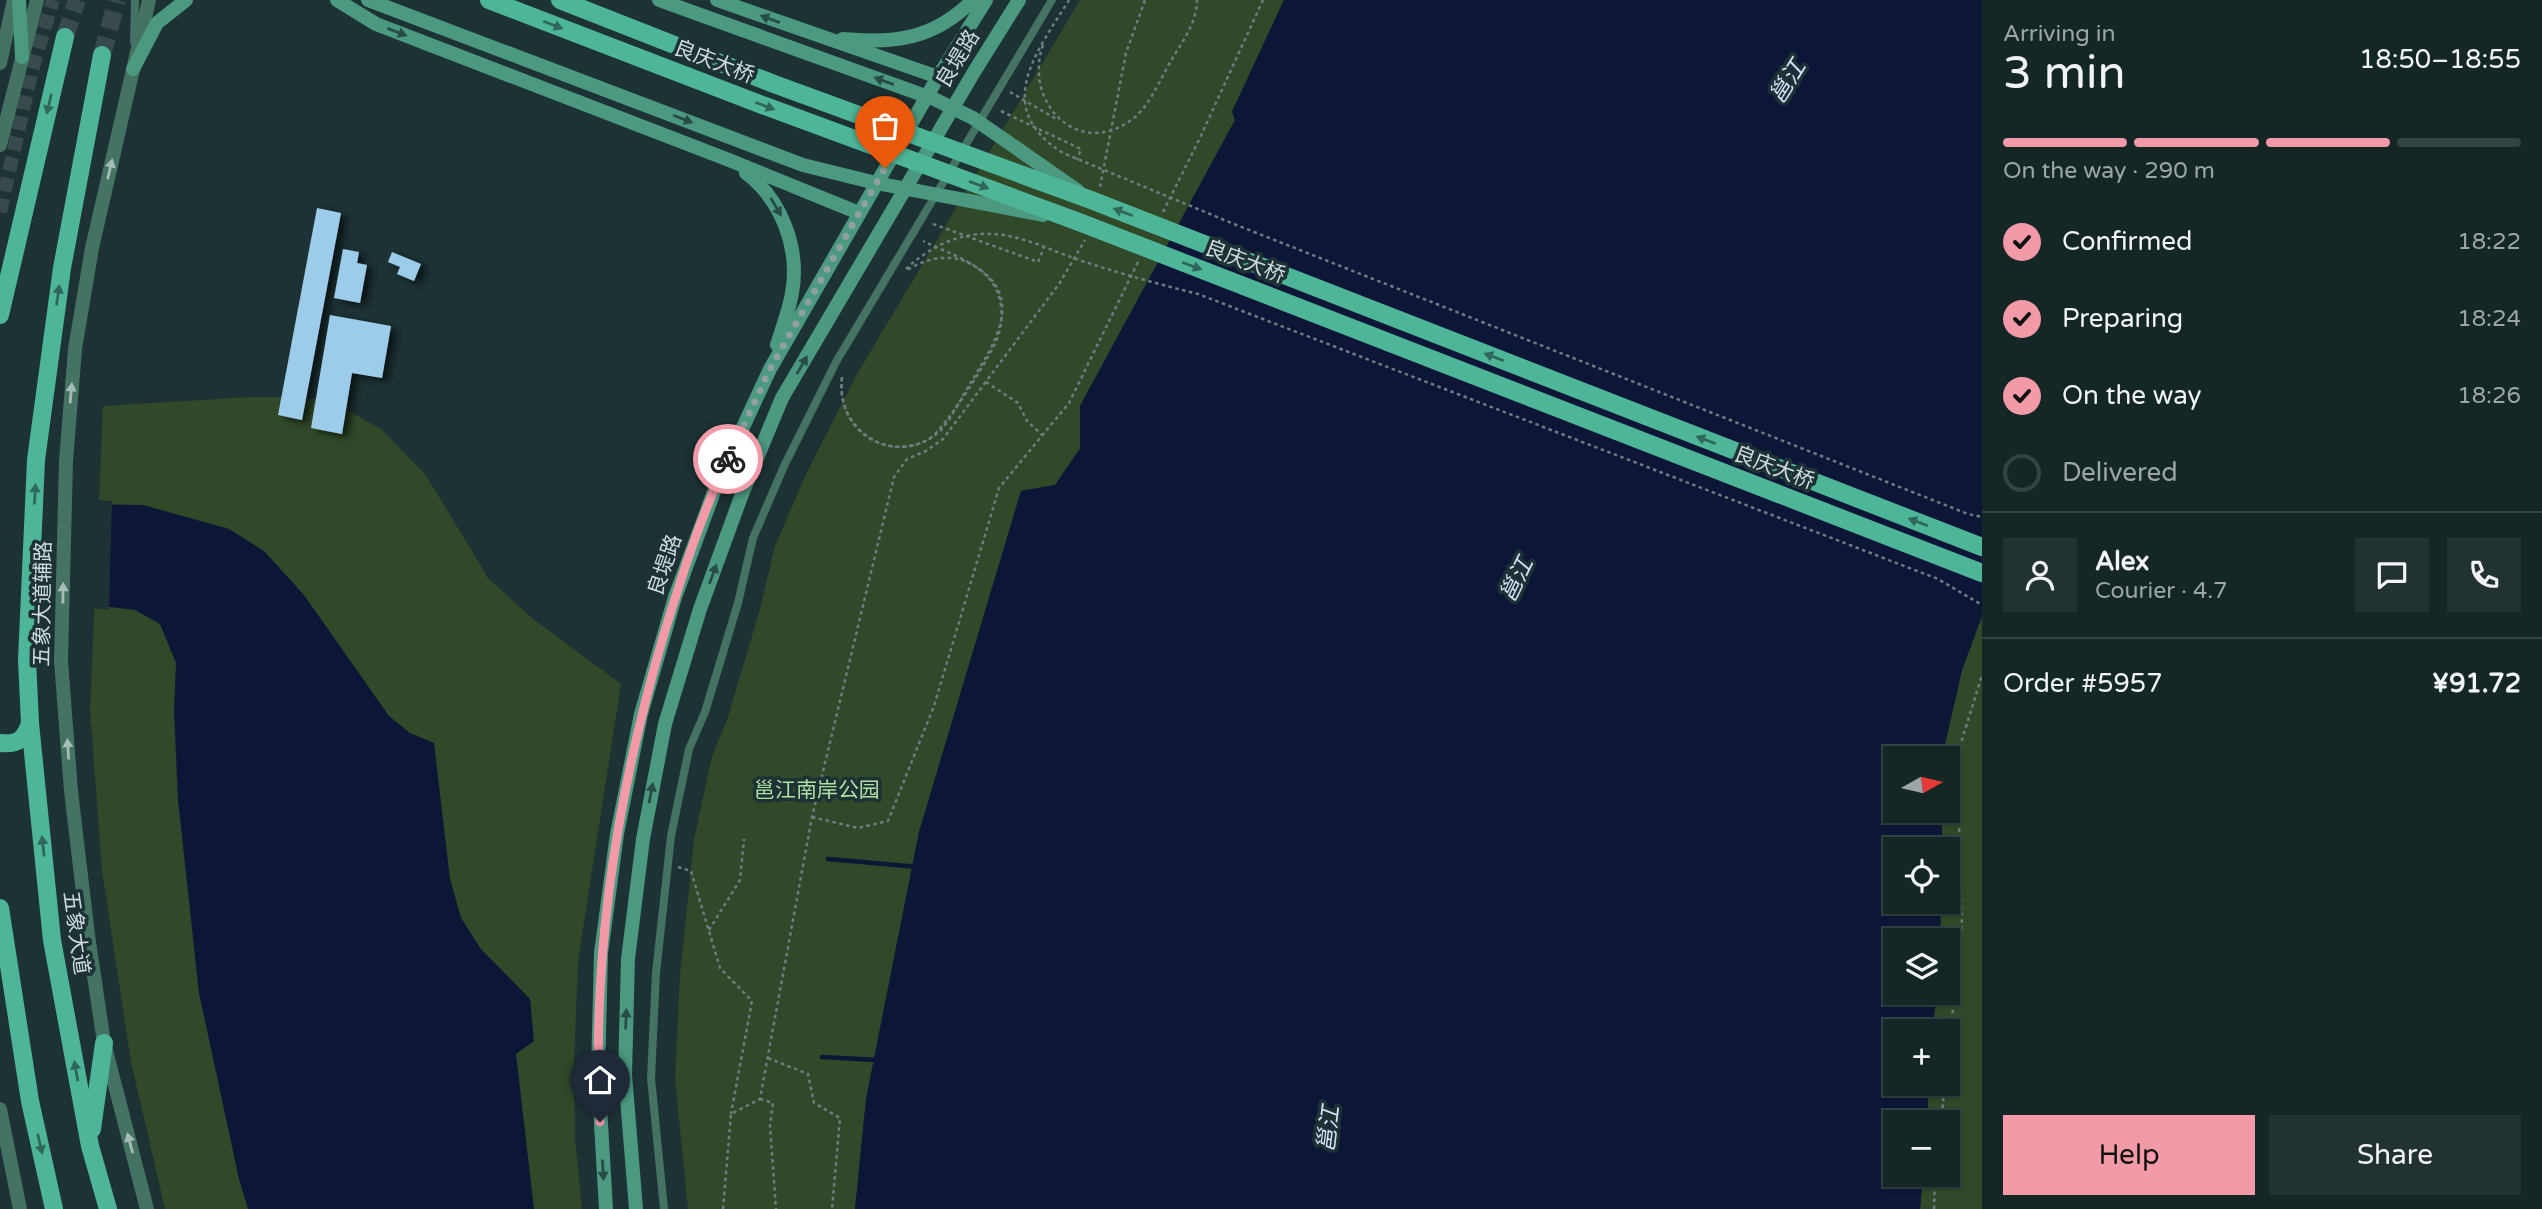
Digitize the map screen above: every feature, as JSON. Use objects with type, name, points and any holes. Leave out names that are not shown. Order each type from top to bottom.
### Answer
[{"type":"main road","points":[[17,0],[22,57]]},
{"type":"main road","points":[[133,69],[156,23],[186,0]]},
{"type":"main road","points":[[337,0],[376,24],[859,213]]},
{"type":"main road","points":[[368,0],[803,164],[876,183],[1083,228]]},
{"type":"main road","name":"良庆大桥","points":[[489,0],[1982,573]]},
{"type":"main road","name":"良庆大桥","points":[[559,0],[774,84],[1094,199],[1982,547]]},
{"type":"main road","points":[[717,0],[938,78]]},
{"type":"main road","points":[[822,38],[875,42],[911,37],[939,28],[973,0]]},
{"type":"main road","name":"良堤路","points":[[606,1209],[597,1073],[601,953],[617,834],[641,714],[675,597],[718,481],[770,369],[986,0]]},
{"type":"main road","name":"良堤路","points":[[636,1209],[625,1074],[628,959],[643,839],[665,723],[700,609],[742,494],[782,398],[1019,0]]},
{"type":"main road","points":[[664,2],[934,99],[973,118],[1094,199]]},
{"type":"main road","points":[[0,315],[65,37]]},
{"type":"main road","name":"五象大道","points":[[102,55],[62,268],[36,460],[27,660],[30,723],[52,940],[90,1146],[108,1209]]},
{"type":"main road","points":[[729,160],[761,184],[788,232],[793,255],[792,295],[770,369]]},
{"type":"main road","points":[[0,743],[19,741],[26,735],[30,723]]},
{"type":"main road","points":[[0,908],[30,1101],[54,1209]]},
{"type":"main road","points":[[90,1146],[104,1043]]},
{"type":"street","points":[[0,63],[17,0]]},
{"type":"street","name":"五象大道辅路","points":[[147,1209],[104,1043],[71,791],[61,661],[66,461],[75,349],[92,248],[149,0]]},
{"type":"street","points":[[0,145],[37,1]]},
{"type":"street","points":[[0,1109],[19,1206]]},
{"type":"street","points":[[0,1166],[19,1206]]},
{"type":"lane","points":[[133,69],[135,0]]},
{"type":"lane","points":[[664,1209],[651,1078],[656,973],[671,836],[690,749],[705,712],[738,603],[753,538],[785,464],[836,362],[1052,0]]},
{"type":"path","points":[[1068,0],[1045,38],[1038,59],[1039,88],[1047,105],[1060,119],[1076,128],[1094,132],[1121,126],[1143,109],[1188,31],[1196,13],[1197,0]]},
{"type":"path","points":[[1068,0],[1029,68],[1025,101],[1032,122],[1045,140],[1077,160],[1775,438],[1982,517]]},
{"type":"path","points":[[1094,199],[1126,53],[1145,0]]},
{"type":"path","points":[[1011,93],[1079,130],[1108,131],[1125,124],[1146,106],[1191,27],[1197,0]]},
{"type":"path","points":[[1162,215],[1263,0]]},
{"type":"path","points":[[989,105],[1082,149],[1077,160]]},
{"type":"path","points":[[922,220],[1038,262],[1044,248]]},
{"type":"path","points":[[760,1099],[812,817],[894,477],[907,459],[926,452],[943,439],[1059,284],[1083,245],[1083,228]]},
{"type":"path","points":[[921,240],[978,267],[990,280],[995,287],[1002,313],[998,339],[944,426],[929,439],[912,446],[903,447],[883,445],[860,432],[849,417],[843,400],[844,373],[841,388],[847,413],[862,434],[878,443],[897,447],[916,445],[933,437],[951,415],[999,334],[1002,317],[1001,300],[988,276],[975,265],[958,259],[932,259],[903,273],[925,253],[939,245],[974,235],[1013,237],[1120,274],[1198,294],[1938,579],[1982,605]]},
{"type":"path","points":[[812,817],[858,828],[888,821],[934,706],[999,488],[1069,403],[1143,252]]},
{"type":"path","points":[[986,382],[1018,403],[1027,421],[1042,435]]},
{"type":"path","points":[[1952,1019],[1962,924],[1959,842],[1961,743],[1982,675]]},
{"type":"path","points":[[709,930],[740,880],[744,839]]},
{"type":"path","points":[[668,864],[691,871],[720,968],[752,1001],[731,1114],[723,1209]]},
{"type":"path","points":[[768,1058],[808,1074],[814,1103],[841,1118],[832,1209]]},
{"type":"path","points":[[731,1114],[760,1099],[773,1103],[770,1126],[776,1209]]},
{"type":"path","points":[[1934,1209],[1935,1187]]},
{"type":"green space","name":"邕江南岸公园","points":[[1080,0],[1284,0],[1232,111],[1235,120],[1080,406],[1080,448],[1055,485],[1021,491],[919,832],[866,1099],[855,1209],[688,1209],[675,1078],[680,975],[694,840],[712,756],[727,720],[760,609],[775,546],[806,474],[857,374]]},
{"type":"green space","points":[[251,397],[333,401],[382,430],[425,474],[489,579],[533,619],[621,684],[578,961],[574,1063],[575,1138],[582,1209],[165,1209],[131,1062],[102,870],[90,710],[103,406]]},
{"type":"green space","points":[[1982,616],[1982,1209],[1920,1209],[1922,1187],[1960,1187],[1960,1110],[1928,1110],[1928,1096],[1960,1096],[1960,1019],[1934,1019],[1935,1005],[1960,1005],[1960,928],[1940,928],[1941,914],[1960,914],[1960,837],[1942,837],[1942,823],[1960,823],[1960,746],[1944,746],[1962,670]]},
{"type":"water","name":"邕江","points":[[1284,0],[1982,0],[1982,616],[1962,670],[1945,746],[1883,746],[1883,823],[1942,823],[1942,837],[1883,837],[1883,914],[1941,914],[1940,928],[1883,928],[1883,1005],[1935,1005],[1934,1019],[1883,1019],[1883,1096],[1928,1096],[1928,1110],[1883,1110],[1883,1187],[1922,1187],[1920,1209],[855,1209],[866,1099],[919,832],[1021,491],[1055,485],[1080,449],[1080,406],[1235,120],[1232,112]]},
{"type":"water","points":[[0,503],[143,505],[229,529],[264,551],[304,595],[389,716],[410,733],[434,743],[450,879],[461,918],[481,949],[530,999],[534,1041],[516,1054],[534,1209],[248,1209],[239,1179],[199,993],[178,800],[174,711],[176,663],[160,624],[135,610],[94,605]]},
{"type":"pier","points":[[0,500],[112,501],[109,610],[94,608],[0,611]]},
{"type":"building","points":[[317,208],[341,213],[302,420],[278,415]]},
{"type":"building","points":[[343,249],[359,252],[357,263],[367,265],[360,303],[334,298]]},
{"type":"building","points":[[392,252],[421,264],[414,281],[397,274],[400,267],[388,262]]},
{"type":"building","points":[[330,315],[391,326],[382,378],[352,373],[342,434],[311,428]]},
{"type":"waterway","points":[[828,859],[918,867]]},
{"type":"waterway","points":[[822,1057],[877,1060]]},
{"type":"tunnel","points":[[0,212],[32,70],[53,0]]},
{"type":"tunnel","points":[[65,37],[77,0]]},
{"type":"tunnel","points":[[102,55],[117,0]]},
{"type":"way so far","points":[[728,459],[770,369],[885,168]]},
{"type":"route","points":[[600,1122],[597,1073],[601,953],[617,834],[641,714],[675,597],[728,459]]}]
